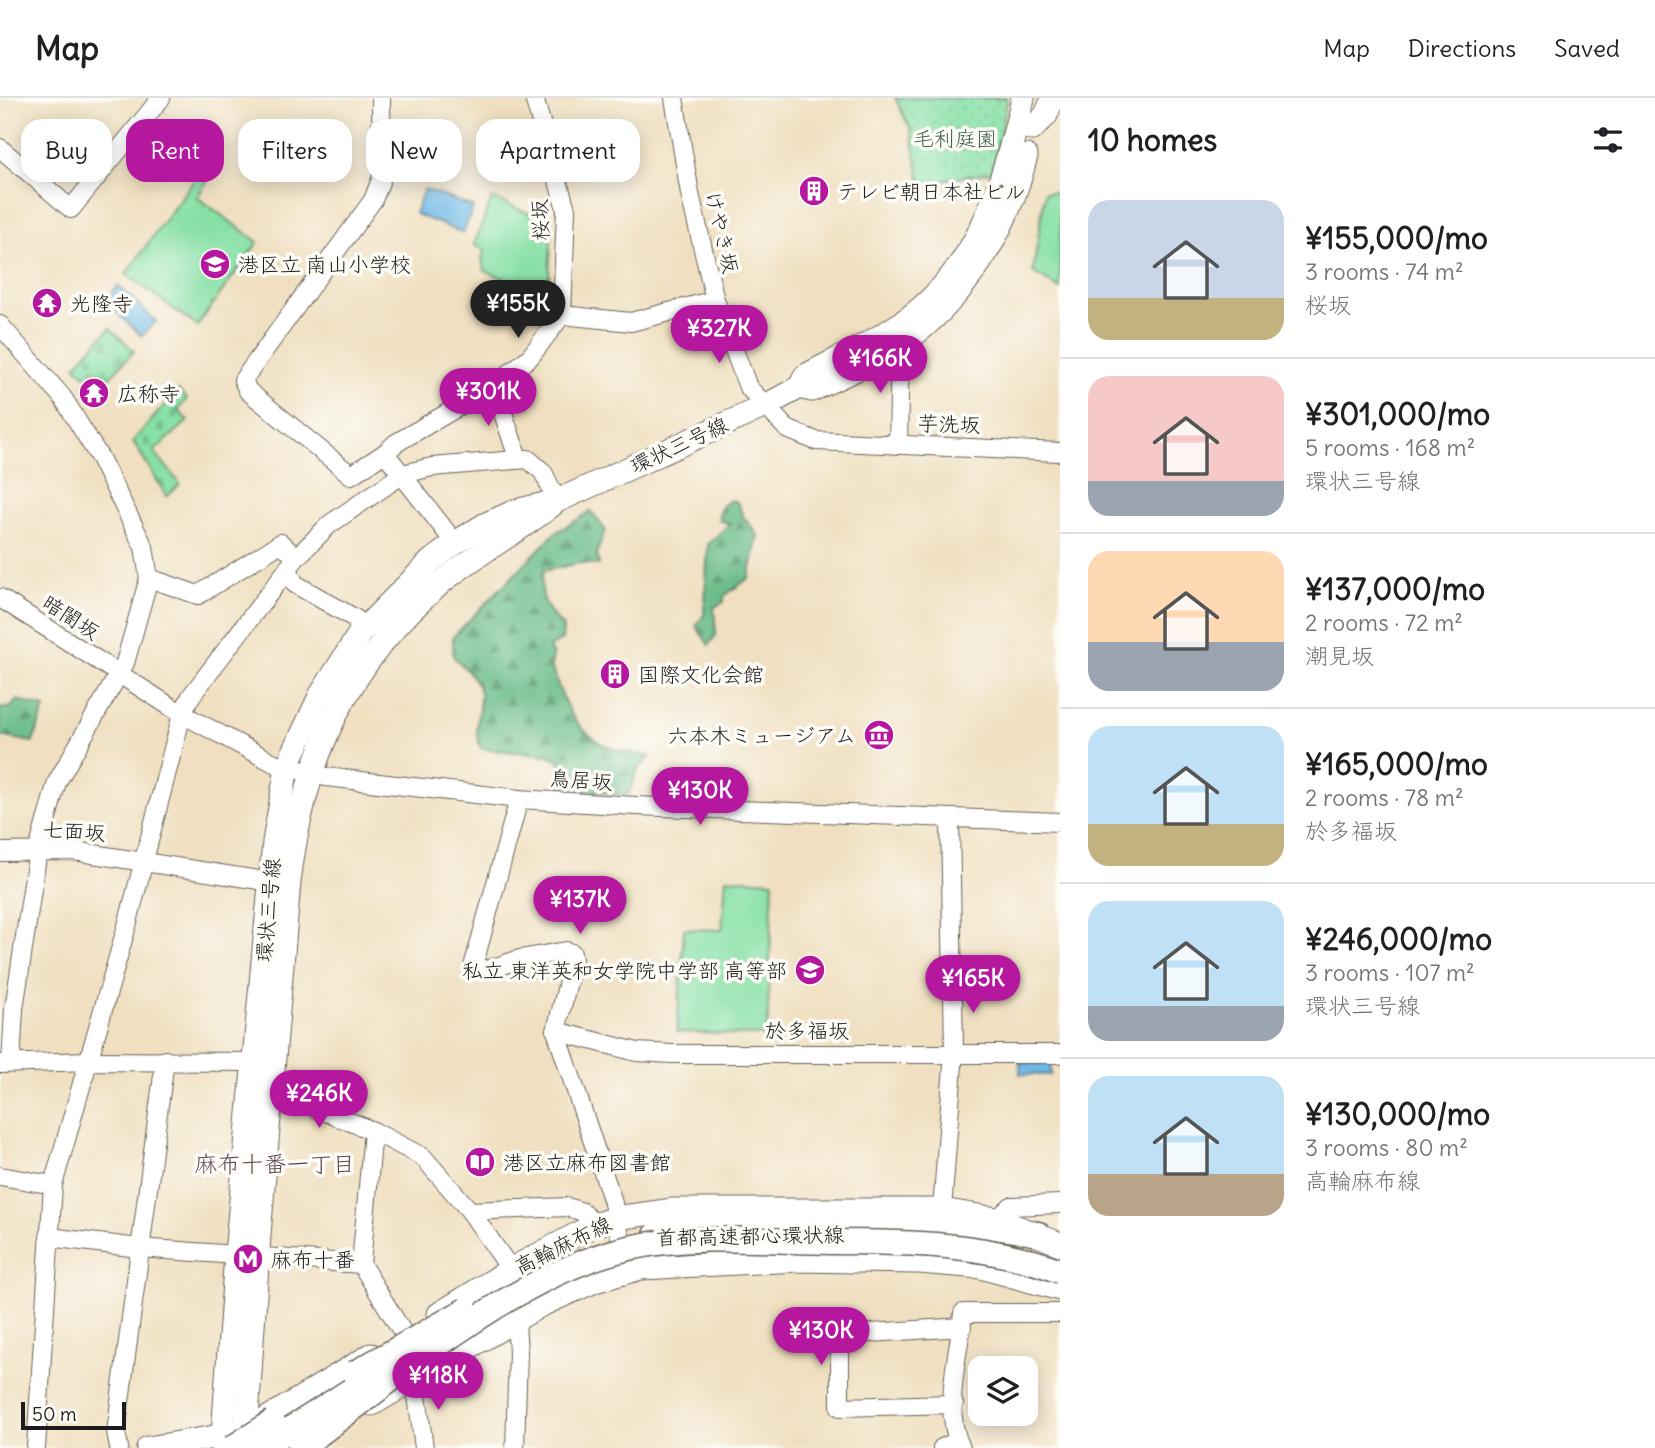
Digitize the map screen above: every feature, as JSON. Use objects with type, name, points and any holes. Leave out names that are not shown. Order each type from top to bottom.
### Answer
[{"type":"highway","points":[[895,1229],[980,1225],[1049,1239]]},
{"type":"highway","name":"首都高速都心環状線","points":[[288,1448],[491,1302],[540,1272],[592,1250],[645,1237],[696,1233],[895,1229],[991,1246],[1060,1264]]},
{"type":"highway","name":"首都高速都心環状線","points":[[298,1448],[487,1314],[559,1273],[612,1252],[647,1244],[697,1241],[896,1242],[989,1252],[1060,1271]]},
{"type":"highway","points":[[238,1443],[500,1298],[553,1273],[612,1252]]},
{"type":"highway","points":[[238,1443],[320,1392],[504,1289],[540,1272]]},
{"type":"main road","name":"環状三号線","points":[[238,1443],[253,1062],[274,842],[287,767],[320,696],[360,632],[430,562],[455,543],[516,511],[557,501],[765,406],[800,387],[804,376],[891,330],[920,308],[954,271],[988,218],[1005,173],[1023,98]]},
{"type":"main road","name":"環状三号線","points":[[800,387],[812,390],[900,345],[932,319],[959,290],[996,237],[1014,197],[1039,98]]},
{"type":"main road","points":[[1032,129],[1046,115],[1053,98]]},
{"type":"main road","name":"環状三号線","points":[[238,1443],[248,1376],[247,1255],[271,1090],[295,837],[310,773],[340,708],[390,631],[458,569],[525,527],[557,501]]},
{"type":"main road","name":"高輪麻布線","points":[[148,1448],[238,1443],[284,1406],[405,1336],[510,1270],[594,1225],[616,1218],[673,1210],[942,1210],[997,1219],[1049,1239]]},
{"type":"main road","points":[[298,1448],[324,1440],[517,1318],[595,1281],[627,1272],[716,1262],[919,1262],[980,1266],[1060,1289]]},
{"type":"main road","points":[[248,1376],[265,1396],[284,1406]]},
{"type":"street","points":[[0,148],[71,209],[161,98]]},
{"type":"street","points":[[381,98],[382,177],[373,200],[243,380],[248,390],[351,475],[396,443],[494,386],[530,357],[562,315],[631,322],[715,300]]},
{"type":"street","name":"桜坂","points":[[534,98],[566,209],[562,315]]},
{"type":"street","name":"けやき坂","points":[[674,98],[690,194],[715,300],[748,387],[765,406]]},
{"type":"street","points":[[0,325],[64,398],[100,458],[144,547],[149,578],[125,663],[57,782],[38,850],[6,1064],[165,1060],[253,1062],[271,1090],[373,1131],[423,1157],[470,1210],[510,1270],[517,1318],[515,1448]]},
{"type":"street","points":[[898,445],[900,345]]},
{"type":"street","points":[[494,386],[519,458]]},
{"type":"street","name":"芋洗坂","points":[[765,406],[787,429],[816,441],[1060,452]]},
{"type":"street","points":[[385,453],[455,543]]},
{"type":"street","points":[[36,1448],[53,1185],[144,862],[182,714],[191,696],[292,564],[330,524],[403,474],[432,467],[528,459],[543,472],[557,501]]},
{"type":"street","points":[[149,578],[198,595],[281,543],[292,564],[295,584],[356,619],[360,632]]},
{"type":"street","name":"暗闇坂","points":[[0,598],[182,714]]},
{"type":"street","name":"鳥居坂","points":[[182,714],[287,767],[326,777],[519,799],[950,820],[1060,822]]},
{"type":"street","points":[[519,799],[473,967],[487,970],[520,959],[566,951],[572,953],[573,961],[556,1031],[616,1218],[627,1272]]},
{"type":"street","points":[[942,1210],[954,1052],[950,820]]},
{"type":"street","name":"七面坂","points":[[0,852],[74,851],[271,882]]},
{"type":"street","name":"於多福坂","points":[[556,1031],[637,1052],[660,1054],[1060,1054]]},
{"type":"street","points":[[119,1448],[116,1432],[165,1060]]},
{"type":"street","points":[[373,1131],[361,1264],[405,1336]]},
{"type":"street","points":[[0,1176],[53,1185]]},
{"type":"street","points":[[997,1219],[1012,1206],[1060,1204]]},
{"type":"street","points":[[470,1210],[567,1207],[583,1212],[594,1225]]},
{"type":"street","points":[[49,1237],[139,1248],[361,1264]]},
{"type":"street","points":[[954,1446],[954,1404],[963,1313],[1060,1313]]},
{"type":"street","points":[[954,1404],[840,1407],[840,1335],[962,1327]]},
{"type":"street","points":[[415,1380],[424,1448]]},
{"type":"green space","name":"毛利庭園","points":[[895,98],[1008,98],[992,172],[928,183],[920,180],[911,130]]},
{"type":"green space","points":[[192,182],[207,182],[197,197],[258,242],[197,326],[126,274]]},
{"type":"green space","points":[[1045,192],[1060,193],[1060,289],[1033,272]]},
{"type":"green space","points":[[492,198],[552,223],[548,295],[485,271],[482,259],[485,250],[474,245]]},
{"type":"green space","points":[[110,328],[134,351],[107,380],[94,368],[86,376],[75,366]]},
{"type":"green space","points":[[178,390],[187,399],[178,410],[188,421],[154,451],[180,484],[167,497],[133,441]]},
{"type":"green space","points":[[731,500],[737,502],[744,518],[758,535],[749,578],[724,596],[724,602],[714,607],[716,635],[709,645],[696,626],[704,615],[708,544],[730,524],[719,520],[719,513]]},
{"type":"green space","points":[[591,511],[605,530],[597,552],[599,565],[579,563],[543,571],[545,602],[563,627],[562,640],[549,647],[553,656],[551,665],[567,707],[582,728],[604,745],[651,757],[638,769],[628,795],[557,787],[561,761],[548,755],[482,749],[477,735],[479,688],[453,656],[453,637],[554,534]]},
{"type":"green space","points":[[17,700],[45,708],[33,742],[0,736],[0,708],[10,708]]},
{"type":"green space","points":[[726,878],[773,881],[767,1036],[677,1032],[684,929],[722,930]]},
{"type":"water","points":[[424,189],[473,207],[463,233],[415,214]]},
{"type":"water","points":[[118,286],[156,321],[142,336],[104,301]]},
{"type":"water","points":[[1020,1062],[1051,1063],[1051,1075],[1020,1074]]},
{"type":"place","name":"テレビ朝日本社ビル","points":[[814,191]]},
{"type":"place","name":"港区立 南山小学校","points":[[215,264]]},
{"type":"place","name":"光隆寺","points":[[47,303]]},
{"type":"place","name":"広称寺","points":[[94,393]]},
{"type":"place","name":"国際文化会館","points":[[615,674]]},
{"type":"place","name":"六本木ミュージアム","points":[[879,735]]},
{"type":"place","name":"私立 東洋英和女学院中学部 高等部","points":[[810,970]]},
{"type":"place","name":"港区立麻布図書館","points":[[480,1162]]},
{"type":"place","name":"麻布十番","points":[[248,1259]]},
{"type":"district","name":"麻布十番一丁目","points":[[275,1163]]}]
